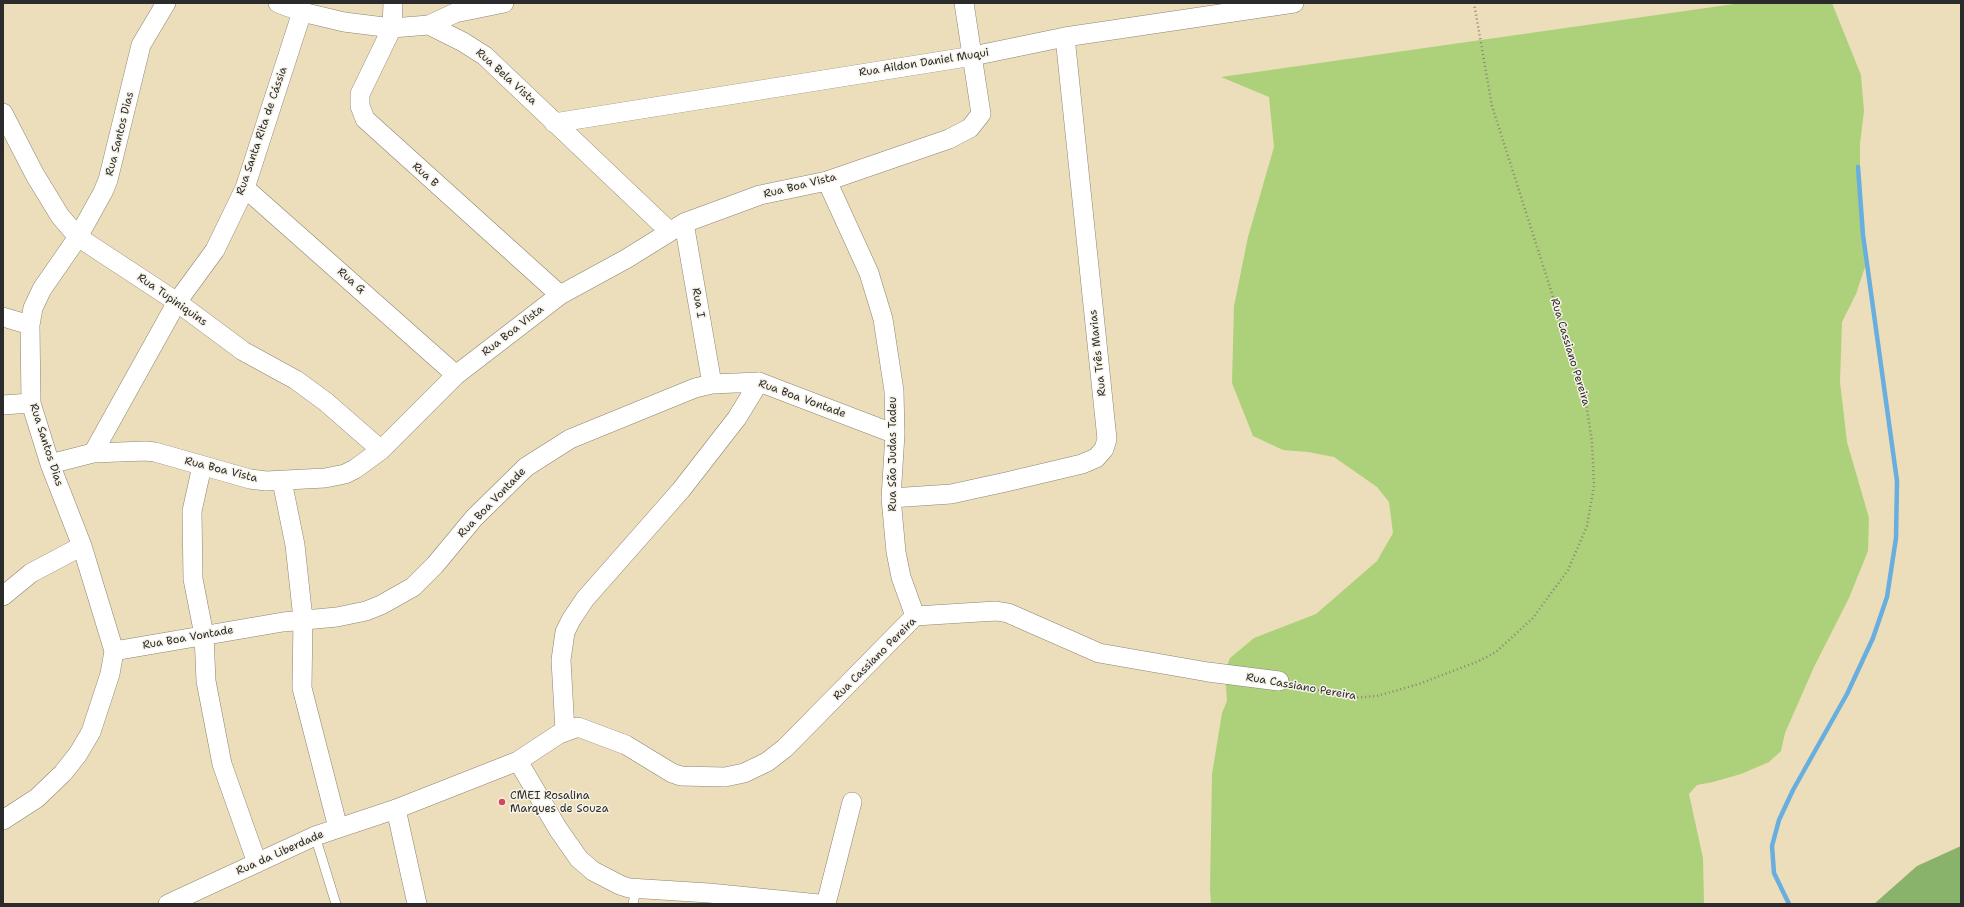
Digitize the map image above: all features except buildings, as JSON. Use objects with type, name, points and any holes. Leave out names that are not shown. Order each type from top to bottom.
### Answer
[{"type":"street","name":"Rua Santos Dias","points":[[3,820],[37,798],[63,773],[78,754],[91,732],[100,709],[110,674],[114,651],[82,546],[50,464],[31,403],[30,325],[33,308],[42,289],[78,237],[103,192],[108,180],[141,45],[166,3]]},
{"type":"street","points":[[278,3],[302,12],[344,22],[392,28],[429,25],[455,13],[504,3]]},
{"type":"street","points":[[392,28],[393,3]]},
{"type":"street","points":[[964,3],[973,56]]},
{"type":"street","name":"Rua Aildon Daniel Muqui","points":[[554,123],[973,56],[1065,37],[1294,3]]},
{"type":"street","name":"Rua Santa Rita de Cássia","points":[[93,452],[177,302],[215,250],[245,188],[302,12]]},
{"type":"street","name":"Rua Bela Vista","points":[[429,25],[464,42],[485,56],[554,123],[676,227]]},
{"type":"street","name":"Rua B","points":[[392,28],[360,94],[360,106],[368,124],[560,295]]},
{"type":"street","name":"Rua Três Marias","points":[[891,498],[950,494],[1006,482],[1082,464],[1096,458],[1104,448],[1107,439],[1065,37]]},
{"type":"street","name":"Rua Boa Vista","points":[[50,464],[93,452],[155,452],[250,479],[282,481],[325,478],[345,474],[365,463],[381,450],[456,375],[560,295],[626,259],[676,227],[760,195],[827,181],[949,139],[970,128],[981,114],[973,56]]},
{"type":"street","name":"Rua Tupiniquins","points":[[3,113],[35,175],[60,216],[78,237],[177,302],[237,347],[296,380],[309,389],[381,450]]},
{"type":"street","name":"Rua São Judas Tadeu","points":[[827,181],[869,273],[883,319],[894,392],[895,434],[891,498],[896,552],[901,577],[915,616]]},
{"type":"street","name":"Rua G","points":[[245,188],[456,375]]},
{"type":"street","name":"Rua I","points":[[676,227],[712,384]]},
{"type":"street","points":[[3,317],[30,325]]},
{"type":"street","points":[[565,731],[561,660],[565,632],[570,620],[584,599],[681,490],[737,418],[759,382]]},
{"type":"street","name":"Rua Boa Vontade","points":[[114,651],[303,619],[366,611],[397,597],[413,587],[435,565],[474,518],[526,467],[570,439],[695,388],[712,384],[759,382],[895,434]]},
{"type":"street","points":[[3,405],[31,403]]},
{"type":"street","points":[[202,466],[192,511],[192,519],[194,579],[204,635],[206,681],[222,764],[257,863]]},
{"type":"street","points":[[282,481],[295,545],[303,619],[302,688],[338,828]]},
{"type":"street","points":[[3,596],[31,573],[82,546]]},
{"type":"street","name":"Rua Cassiano Pereira","points":[[518,761],[565,731],[578,727],[626,745],[681,776],[725,777],[744,773],[767,762],[785,748],[915,616],[996,611],[1008,613],[1099,653],[1208,672],[1279,680]]},
{"type":"street","points":[[518,761],[558,829],[579,859],[593,871],[620,885],[634,896],[709,893],[819,904]]},
{"type":"street","name":"Rua da Liberdade","points":[[168,904],[315,836],[396,809],[518,761]]},
{"type":"street","points":[[826,904],[852,802]]},
{"type":"street","points":[[396,809],[418,904]]},
{"type":"lane","points":[[315,836],[336,904]]},
{"type":"path","name":"Rua Cassiano Pereira","points":[[1279,680],[1351,698],[1377,696],[1418,684],[1480,661],[1507,643],[1533,618],[1568,570],[1587,526],[1594,486],[1592,441],[1585,397],[1492,106],[1474,3]]},
{"type":"green space","points":[[1741,3],[1832,3],[1861,75],[1864,111],[1860,144],[1860,187],[1865,267],[1856,294],[1842,322],[1840,382],[1847,442],[1869,518],[1868,551],[1849,598],[1814,667],[1785,733],[1781,751],[1769,762],[1741,774],[1697,785],[1689,794],[1703,858],[1704,904],[1211,904],[1212,774],[1222,713],[1227,701],[1225,671],[1230,658],[1254,638],[1316,614],[1377,561],[1393,533],[1389,502],[1377,487],[1334,457],[1308,452],[1283,450],[1253,436],[1232,383],[1234,306],[1248,237],[1274,147],[1269,97],[1221,77]]},
{"type":"green space","points":[[1961,846],[1961,904],[1874,904],[1917,866]]},
{"type":"waterway","points":[[1789,904],[1774,873],[1772,846],[1779,820],[1793,790],[1847,694],[1873,638],[1887,597],[1896,538],[1897,481],[1863,235],[1858,167]]},
{"type":"place","name":"CMEI Rosalina Marques de Souza","points":[[502,802]]}]
